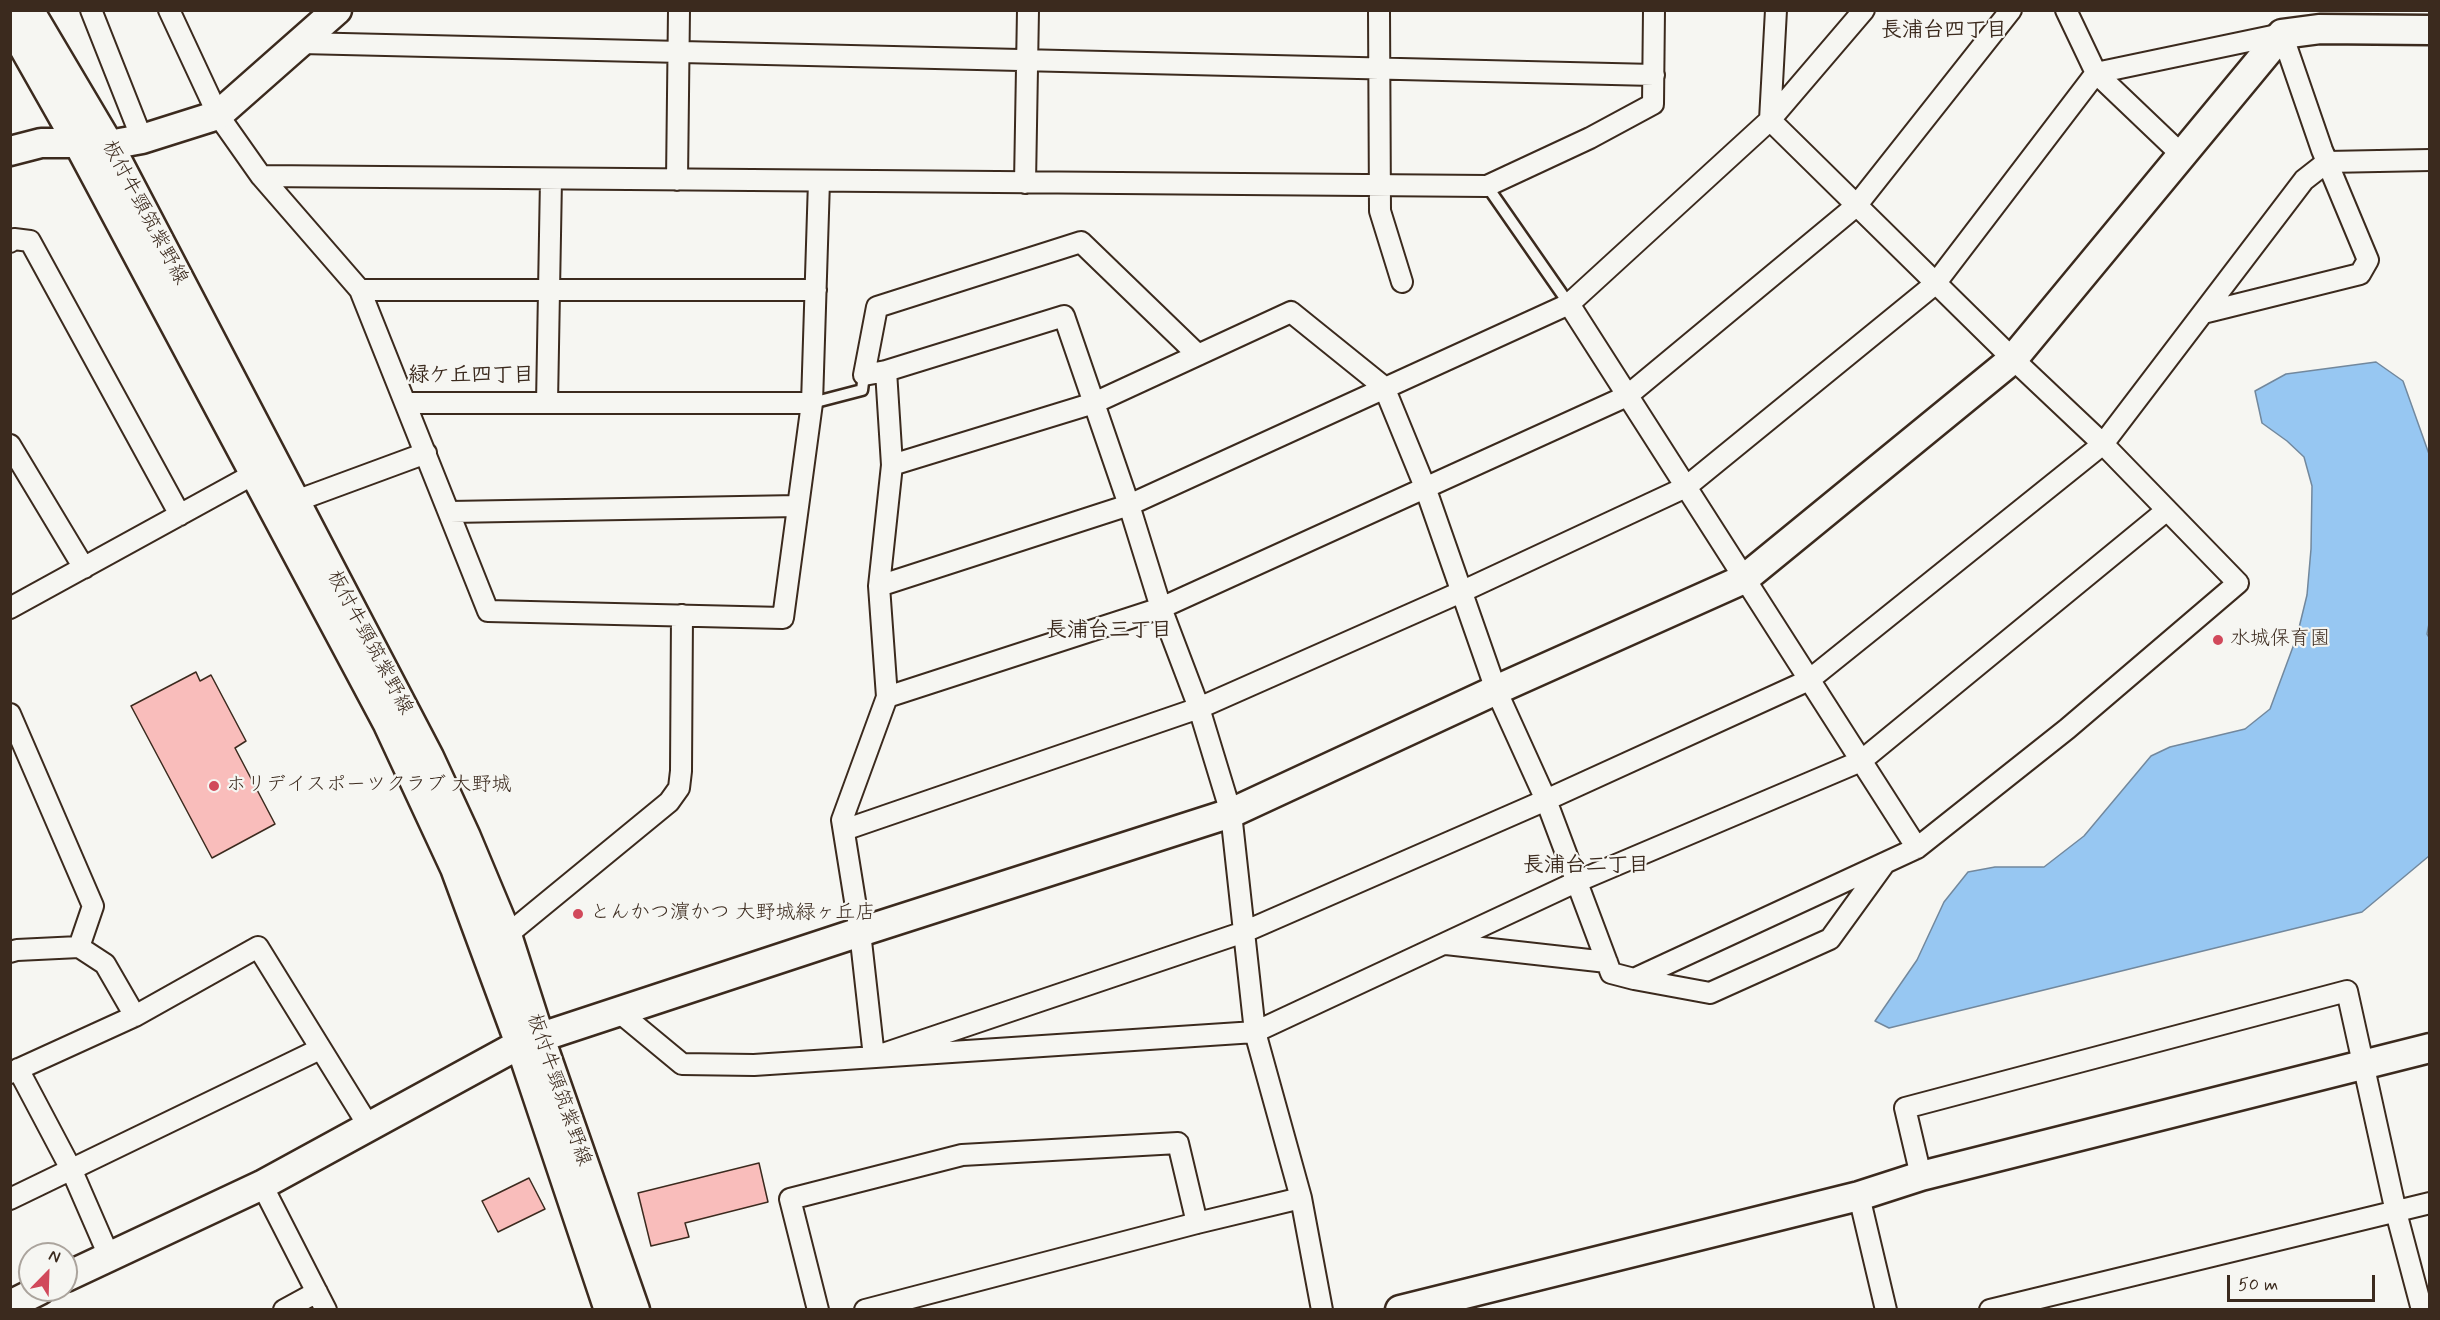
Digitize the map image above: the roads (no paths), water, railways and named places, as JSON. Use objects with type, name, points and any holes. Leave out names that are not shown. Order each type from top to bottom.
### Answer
[{"type":"street","name":"板付牛頸筑紫野線","points":[[29,10],[109,145],[388,724],[455,868],[530,1041],[635,1310]]},
{"type":"street","points":[[91,10],[142,139]]},
{"type":"street","points":[[10,151],[41,143],[109,145],[142,139],[218,115],[337,10]]},
{"type":"street","points":[[677,180],[679,10]]},
{"type":"street","points":[[1025,183],[1028,10]]},
{"type":"street","points":[[1379,10],[1380,211],[1402,282]]},
{"type":"street","points":[[261,176],[1487,186],[1590,138],[1653,104],[1654,10]]},
{"type":"street","points":[[1634,979],[1917,848],[2067,729],[2238,583],[2103,444],[1935,284],[1770,120],[1776,10]]},
{"type":"street","points":[[879,586],[1129,505],[1569,304],[1770,120],[1864,10]]},
{"type":"street","points":[[887,697],[1161,608],[1628,396],[1856,206],[2011,10]]},
{"type":"street","points":[[2066,10],[2096,73],[2182,156]]},
{"type":"street","points":[[175,14],[218,115],[261,176],[360,290],[488,611],[783,618],[812,403],[819,182]]},
{"type":"street","points":[[78,1271],[262,1185],[368,1125],[530,1041],[1231,813],[1496,690],[1744,579],[2013,359],[2182,156],[2282,22]]},
{"type":"street","points":[[2203,313],[2360,274],[2368,260],[2327,162],[2282,22]]},
{"type":"street","points":[[844,830],[1199,708],[1461,592],[1686,488],[1935,284],[2096,73],[2282,22],[2320,29],[2430,30]]},
{"type":"street","name":"板付牛頸筑紫野線","points":[[10,23],[78,143],[254,474],[284,506],[429,757],[507,935],[530,1041],[609,1310]]},
{"type":"street","points":[[301,43],[1654,75]]},
{"type":"street","points":[[874,1057],[1244,932],[1546,800],[1809,680],[2103,444],[2304,180],[2327,162],[2430,160]]},
{"type":"street","points":[[547,403],[551,179]]},
{"type":"street","points":[[10,242],[14,239],[30,241],[180,515]]},
{"type":"street","points":[[1198,355],[1081,242],[876,307],[864,375],[886,371],[1064,316],[1129,505],[1161,608],[1199,708],[1231,813],[1255,1032],[1300,1198],[1322,1310]]},
{"type":"street","points":[[360,290],[816,290]]},
{"type":"street","points":[[1569,304],[1917,848]]},
{"type":"street","points":[[892,465],[1094,403],[1291,312],[1384,387],[1425,487],[1496,690],[1546,800],[1611,973],[1710,993],[1830,939],[1887,861]]},
{"type":"street","points":[[874,1057],[860,932],[842,820],[887,697],[879,586],[892,465],[886,371]]},
{"type":"street","points":[[406,403],[812,403]]},
{"type":"street","points":[[10,445],[84,568]]},
{"type":"street","points":[[284,506],[426,453]]},
{"type":"street","points":[[10,608],[254,474]]},
{"type":"street","points":[[450,512],[798,506]]},
{"type":"street","points":[[618,1011],[682,1064],[754,1065],[1255,1032],[1576,882],[1861,760],[2168,510]]},
{"type":"street","points":[[507,935],[669,802],[679,788],[682,615]]},
{"type":"street","points":[[10,714],[93,906],[79,947]]},
{"type":"street","points":[[1445,944],[1607,962]]},
{"type":"street","points":[[10,952],[79,947],[105,964],[135,1016]]},
{"type":"street","points":[[109,1256],[72,1171],[14,1071],[135,1016],[258,947],[368,1125]]},
{"type":"street","points":[[1921,1176],[1905,1108],[2347,991],[2361,1065],[2422,1310]]},
{"type":"street","points":[[1400,1310],[1859,1196],[1921,1176],[2430,1048]]},
{"type":"street","points":[[10,1199],[72,1171],[320,1049]]},
{"type":"street","points":[[818,1310],[790,1199],[962,1155],[1178,1143],[1197,1223]]},
{"type":"street","points":[[262,1185],[322,1301],[284,1310]]},
{"type":"street","points":[[1859,1196],[1886,1310]]},
{"type":"street","points":[[865,1310],[1300,1198]]},
{"type":"street","points":[[1990,1310],[2430,1203]]},
{"type":"lane","points":[[1487,186],[1569,304]]},
{"type":"lane","points":[[812,403],[862,390],[864,375]]},
{"type":"water","points":[[2376,362],[2403,381],[2429,454],[2430,619],[2427,634],[2430,639],[2429,856],[2362,912],[1889,1028],[1875,1021],[1917,960],[1944,902],[1968,872],[1995,867],[2044,867],[2084,836],[2151,756],[2170,747],[2245,729],[2270,709],[2297,636],[2307,595],[2311,549],[2312,486],[2304,457],[2262,423],[2255,391],[2286,374]]},
{"type":"place","name":"水城保育園","points":[[2218,640]]},
{"type":"place","name":"ホリデイスポーツクラブ 大野城","points":[[214,786]]},
{"type":"place","name":"とんかつ濵かつ 大野城緑ヶ丘店","points":[[578,914]]},
{"type":"district","name":"長浦台四丁目","points":[[1944,32]]},
{"type":"district","name":"緑ケ丘四丁目","points":[[471,377]]},
{"type":"district","name":"長浦台三丁目","points":[[1109,632]]},
{"type":"district","name":"長浦台二丁目","points":[[1586,867]]}]
